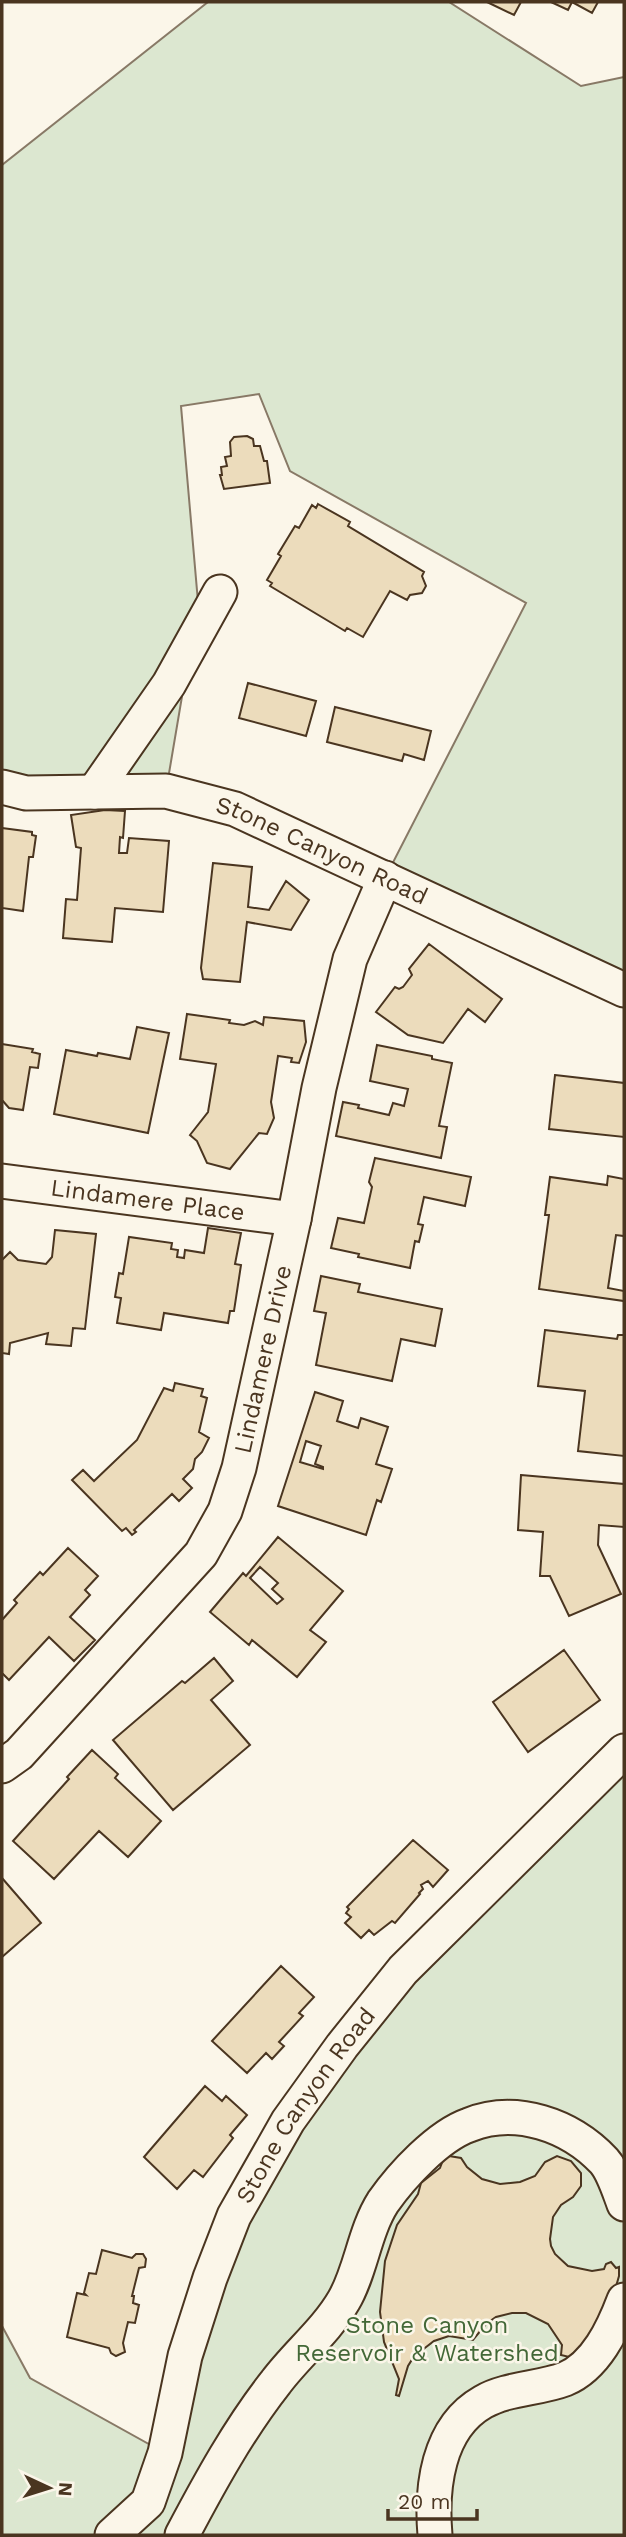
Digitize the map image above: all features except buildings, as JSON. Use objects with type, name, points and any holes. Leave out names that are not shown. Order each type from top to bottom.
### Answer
[{"type":"street","points":[[94,792],[169,684],[220,592]]},
{"type":"street","name":"Stone Canyon Road","points":[[2,787],[26,793],[166,791],[235,809],[624,990]]},
{"type":"street","name":"Lindamere Drive","points":[[2,1766],[19,1754],[201,1554],[225,1511],[239,1468],[294,1219],[319,1088],[350,959],[385,878]]},
{"type":"street","name":"Lindamere Place","points":[[2,1181],[294,1219]]},
{"type":"street","name":"Stone Canyon Road","points":[[113,2535],[148,2502],[165,2453],[185,2356],[210,2278],[234,2216],[288,2121],[342,2046],[403,1970],[624,1751]]},
{"type":"street","points":[[182,2535],[217,2467],[276,2382],[344,2300],[367,2236],[383,2203],[428,2150],[468,2125],[498,2118],[534,2119],[568,2132],[606,2162],[624,2204]]},
{"type":"street","points":[[435,2535],[432,2501],[438,2466],[450,2436],[463,2418],[483,2402],[567,2378],[593,2357],[612,2332],[624,2300]]},
{"type":"green space","points":[[208,2],[449,2],[581,86],[624,77],[624,990],[385,878],[526,603],[290,471],[259,394],[181,406],[198,602],[166,791],[2,787],[2,165]]},
{"type":"green space","name":"Stone Canyon Reservoir & Watershed","points":[[624,1751],[624,2535],[2,2535],[2,2326],[30,2378],[165,2453],[185,2356],[288,2121]]}]
